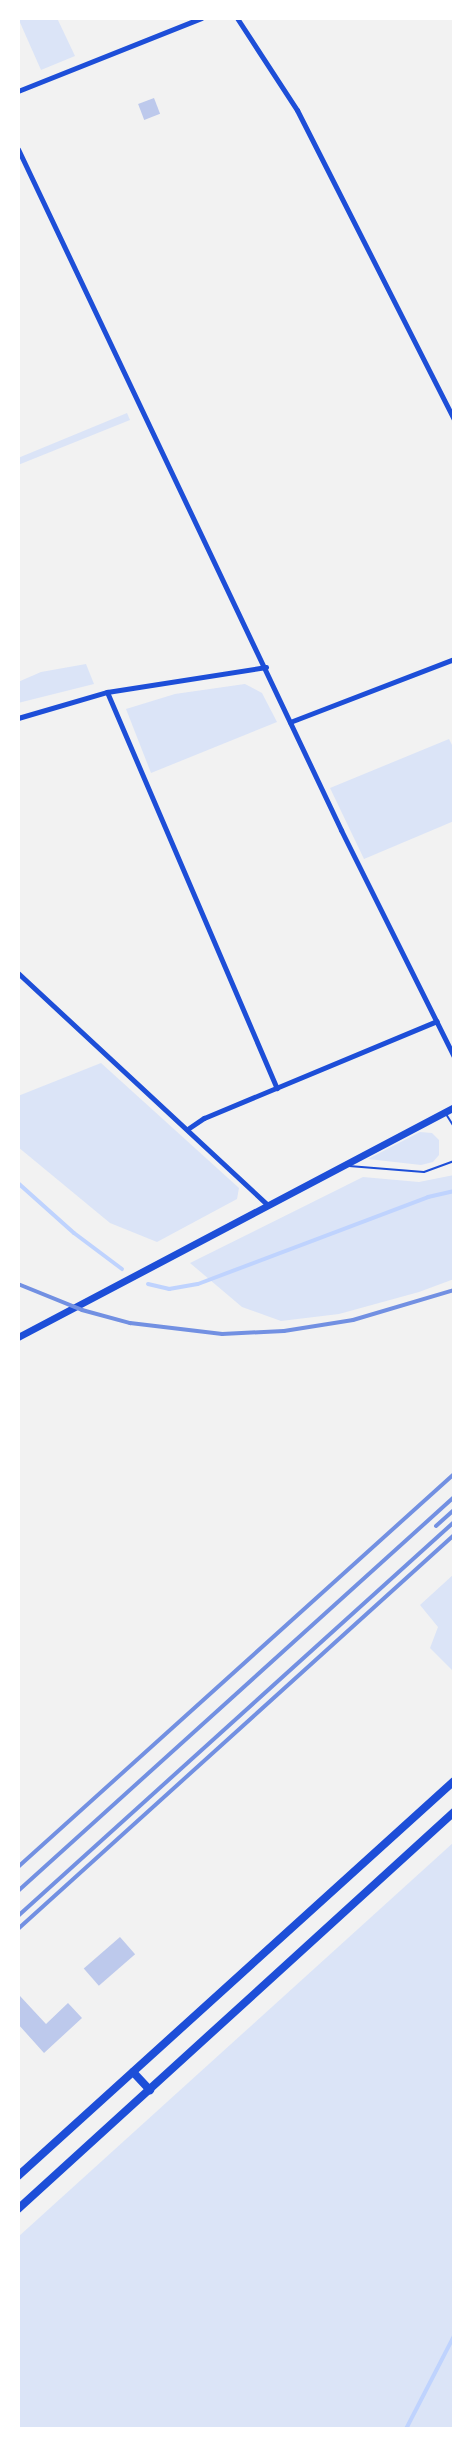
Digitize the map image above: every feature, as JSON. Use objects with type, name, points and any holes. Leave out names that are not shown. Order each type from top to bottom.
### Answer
[{"type":"main road","points":[[18,2176],[454,1781]]},
{"type":"main road","points":[[18,2209],[454,1812]]},
{"type":"main road","points":[[133,2072],[150,2090]]},
{"type":"street","points":[[18,91],[201,18]]},
{"type":"street","points":[[237,18],[297,110],[454,419]]},
{"type":"street","points":[[18,149],[266,667],[290,722],[454,1057]]},
{"type":"street","points":[[290,722],[454,659]]},
{"type":"street","points":[[18,718],[107,692],[266,667]]},
{"type":"street","points":[[107,692],[278,1088]]},
{"type":"street","points":[[18,973],[189,1128],[268,1205]]},
{"type":"street","points":[[189,1128],[204,1118],[437,1021]]},
{"type":"street","points":[[18,1337],[454,1107]]},
{"type":"lane","points":[[445,1112],[454,1127]]},
{"type":"lane","points":[[344,1165],[424,1172],[454,1161]]},
{"type":"shaded area","points":[[18,18],[57,18],[75,56],[41,70]]},
{"type":"shaded area","points":[[127,413],[130,420],[18,465],[18,458]]},
{"type":"shaded area","points":[[86,664],[94,684],[18,703],[18,682],[41,672]]},
{"type":"shaded area","points":[[245,684],[262,693],[277,722],[151,773],[126,709],[175,694]]},
{"type":"shaded area","points":[[449,739],[454,749],[454,821],[364,859],[330,788]]},
{"type":"shaded area","points":[[101,1063],[239,1188],[237,1199],[157,1242],[110,1223],[18,1147],[18,1096]]},
{"type":"shaded area","points":[[420,1132],[432,1133],[439,1140],[439,1155],[433,1162],[421,1165],[368,1159]]},
{"type":"shaded area","points":[[454,1175],[454,1279],[419,1292],[339,1314],[281,1321],[242,1307],[190,1263],[363,1177],[419,1182]]},
{"type":"shaded area","points":[[454,1574],[454,1672],[430,1648],[438,1627],[420,1605]]},
{"type":"shaded area","points":[[454,1842],[454,2429],[18,2429],[18,2237]]},
{"type":"building","points":[[154,98],[160,114],[144,120],[138,104]]},
{"type":"building","points":[[120,1937],[135,1954],[99,1986],[84,1968]]},
{"type":"building","points":[[20,1996],[46,2024],[68,2003],[82,2018],[44,2053],[18,2024]]},
{"type":"waterway","points":[[18,1183],[74,1233],[122,1269]]},
{"type":"waterway","points":[[148,1284],[169,1289],[198,1284],[428,1197],[454,1191]]},
{"type":"waterway","points":[[406,2429],[454,2336]]},
{"type":"railway","points":[[18,1284],[82,1310],[130,1323],[222,1334],[284,1331],[353,1320],[454,1290]]},
{"type":"railway","points":[[18,1867],[454,1474]]},
{"type":"railway","points":[[18,1891],[454,1497]]},
{"type":"railway","points":[[436,1526],[454,1510]]},
{"type":"railway","points":[[18,1916],[454,1522]]},
{"type":"railway","points":[[18,1929],[454,1535]]}]
